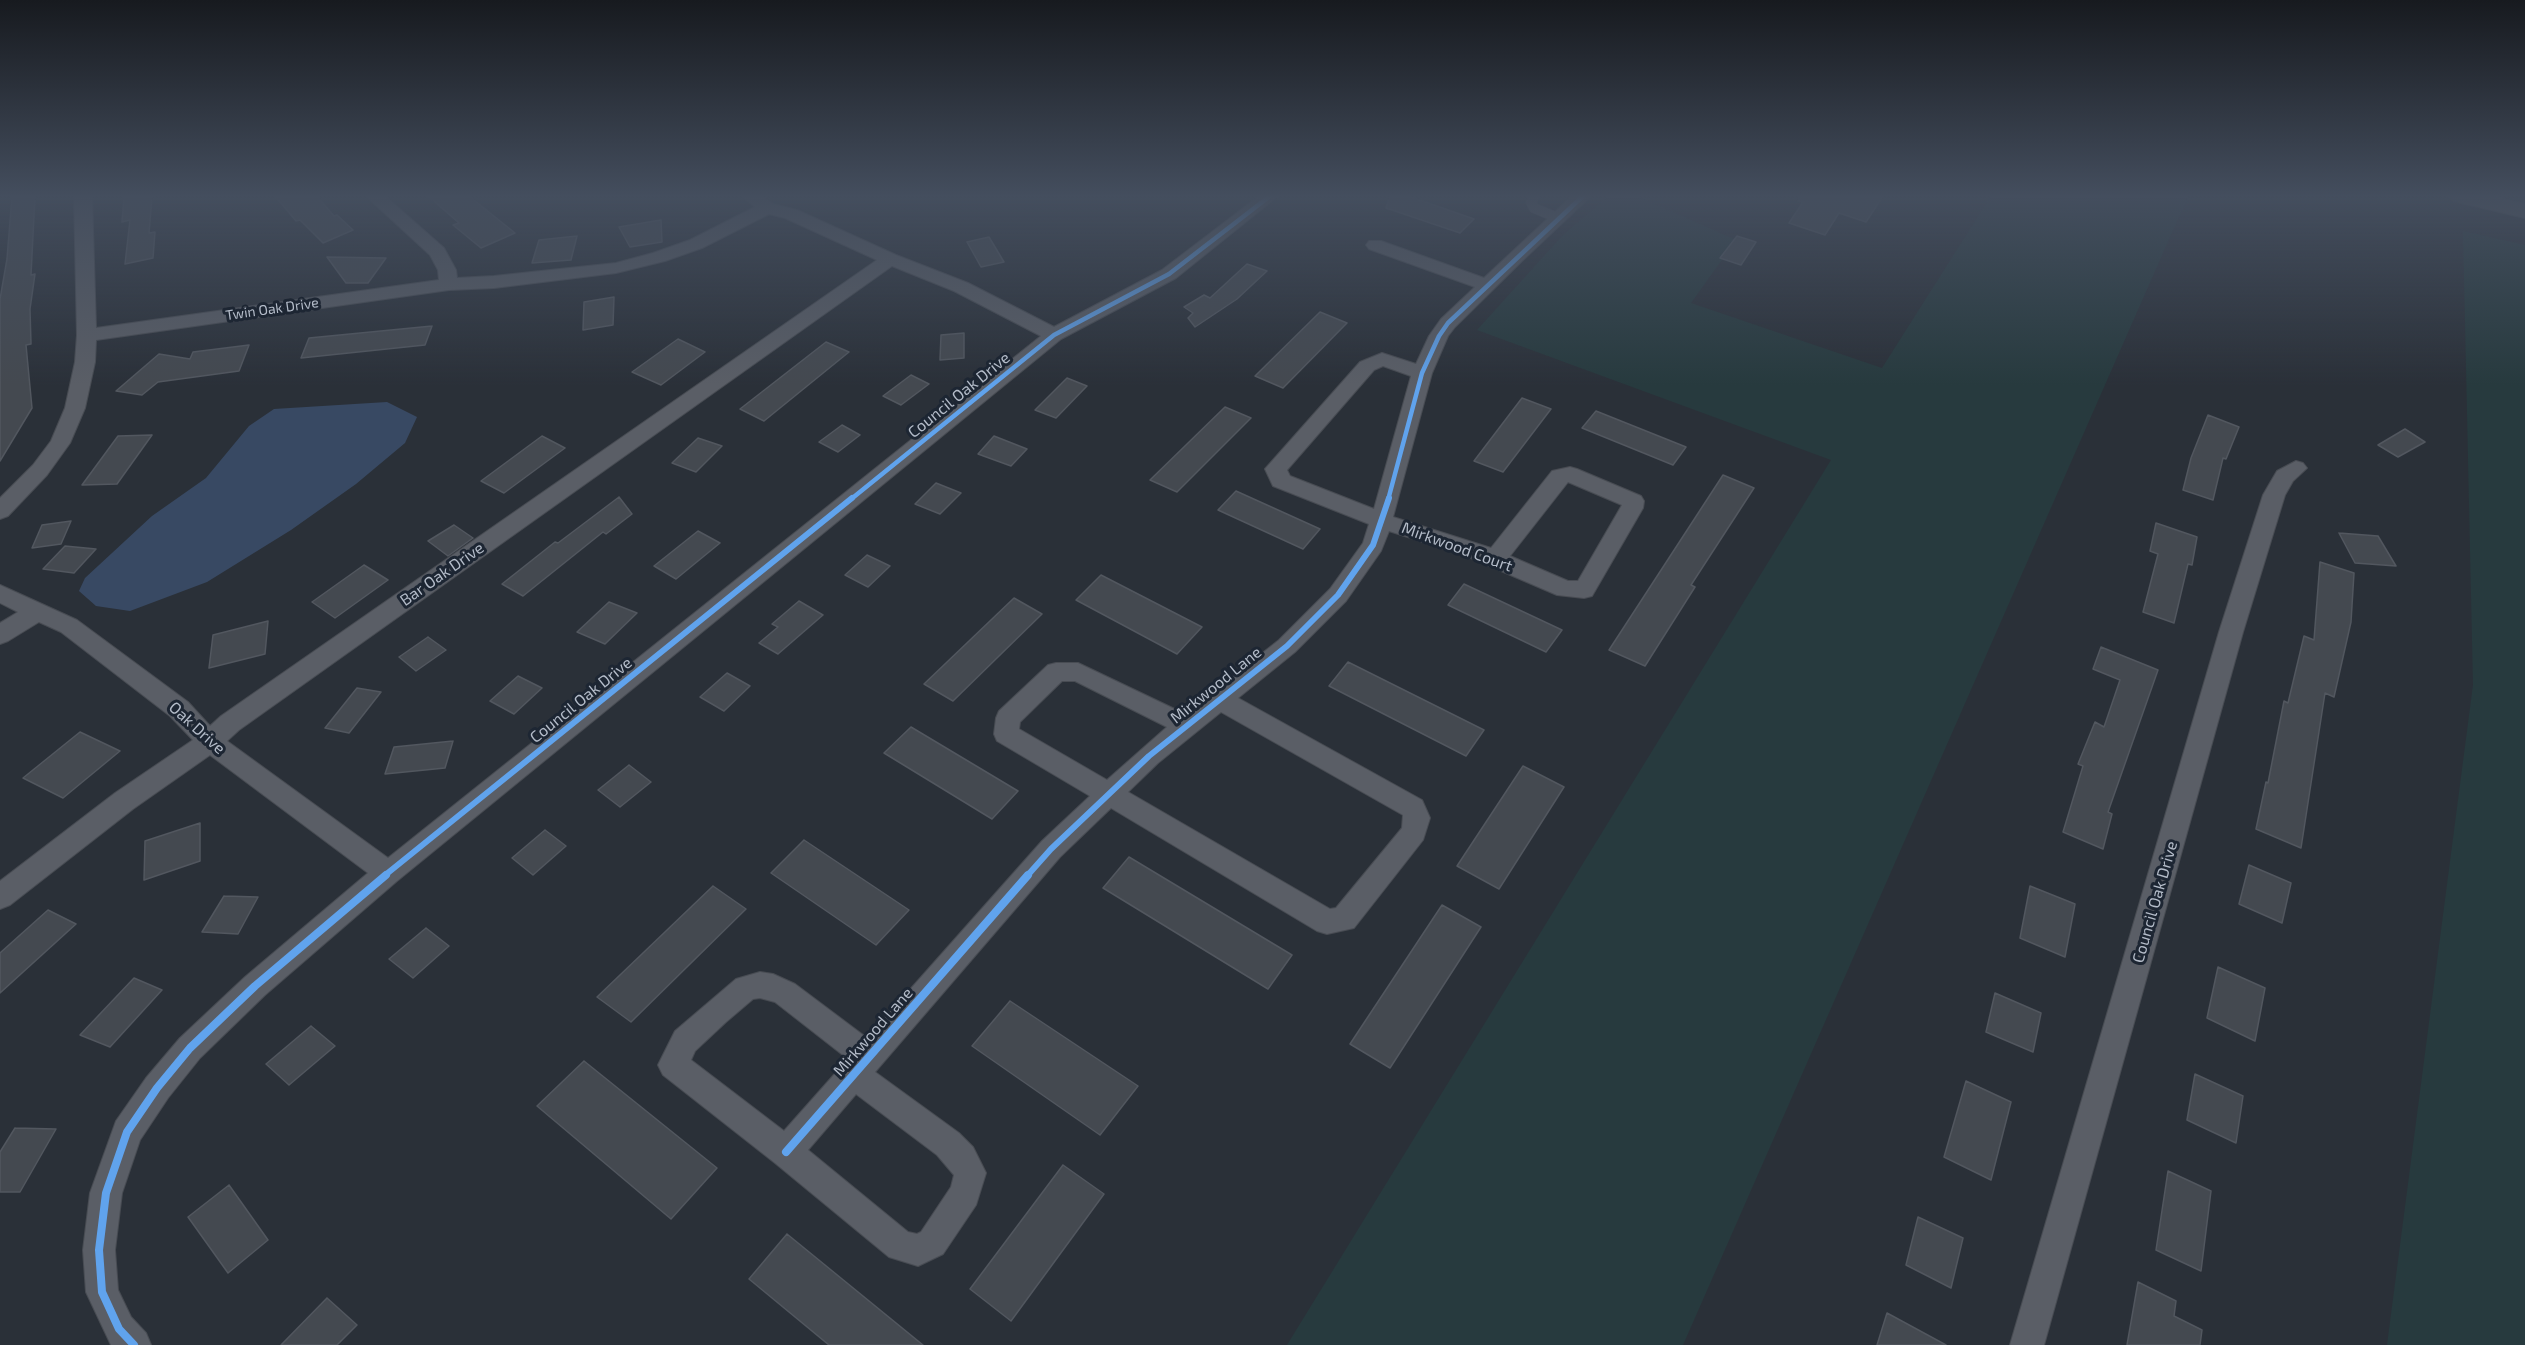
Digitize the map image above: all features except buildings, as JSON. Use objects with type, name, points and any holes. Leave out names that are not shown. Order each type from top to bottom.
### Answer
[{"type":"street","points":[[0,511],[40,470],[60,443],[75,408],[85,362],[87,335],[85,259]]},
{"type":"street","points":[[441,259],[447,270],[449,284]]},
{"type":"street","name":"Twin Oak Drive","points":[[87,335],[449,284],[494,282],[616,268],[652,259]]},
{"type":"street","points":[[890,259],[961,287],[1054,335]]},
{"type":"street","name":"Bar Oak Drive","points":[[0,897],[123,801],[210,742],[230,723],[890,259]]},
{"type":"street","name":"Council Oak Drive","points":[[134,1345],[119,1329],[102,1292],[99,1250],[106,1193],[127,1132],[157,1088],[190,1048],[255,986],[388,873],[1054,335],[1169,274],[1189,259]]},
{"type":"street","points":[[1414,259],[1487,285]]},
{"type":"street","name":"Mirkwood Lane","points":[[786,1152],[1051,849],[1149,756],[1287,646],[1338,595],[1373,545],[1382,521],[1422,373],[1439,336],[1448,323],[1515,259]]},
{"type":"street","name":"Mirkwood Court","points":[[1422,373],[1382,359],[1367,366],[1280,462],[1276,470],[1281,481],[1382,521],[1472,549],[1495,559],[1565,589],[1584,590],[1632,508],[1633,501],[1570,474],[1560,476],[1495,559]]},
{"type":"street","name":"Council Oak Drive","points":[[2027,1345],[2231,632],[2274,495],[2285,476],[2296,468]]},
{"type":"street","name":"Oak Drive","points":[[0,593],[69,626],[179,710],[210,742],[388,873]]},
{"type":"street","points":[[0,635],[37,611]]},
{"type":"street","points":[[1186,726],[1078,672],[1056,672],[1008,718],[1006,734],[1327,922],[1344,919],[1414,832],[1417,818],[1413,808],[1220,700]]},
{"type":"street","points":[[760,984],[785,993],[862,1066],[963,1158],[970,1173],[965,1194],[932,1242],[918,1250],[900,1246],[786,1152],[673,1065],[685,1041],[746,988],[760,984]]},
{"type":"green space","points":[[1541,259],[1723,259],[1691,303],[1882,368],[1951,259],[2160,259],[1683,1345],[1287,1345],[1831,460],[1477,330]]},
{"type":"green space","points":[[2464,259],[2525,259],[2525,1345],[2387,1345],[2473,685]]},
{"type":"water","points":[[387,402],[417,417],[405,443],[356,484],[291,530],[207,582],[130,611],[96,606],[79,591],[85,578],[152,516],[206,478],[249,426],[274,409]]},
{"type":"cycle path","points":[[134,1345],[119,1329],[102,1292],[99,1250],[106,1193],[127,1132],[157,1088],[190,1048],[255,986],[388,873],[1054,335],[1169,274],[1189,259]]},
{"type":"cycle path","points":[[786,1152],[1051,849],[1149,756],[1287,646],[1338,595],[1373,545],[1392,488],[1422,373],[1439,336],[1448,323],[1514,259]]}]
